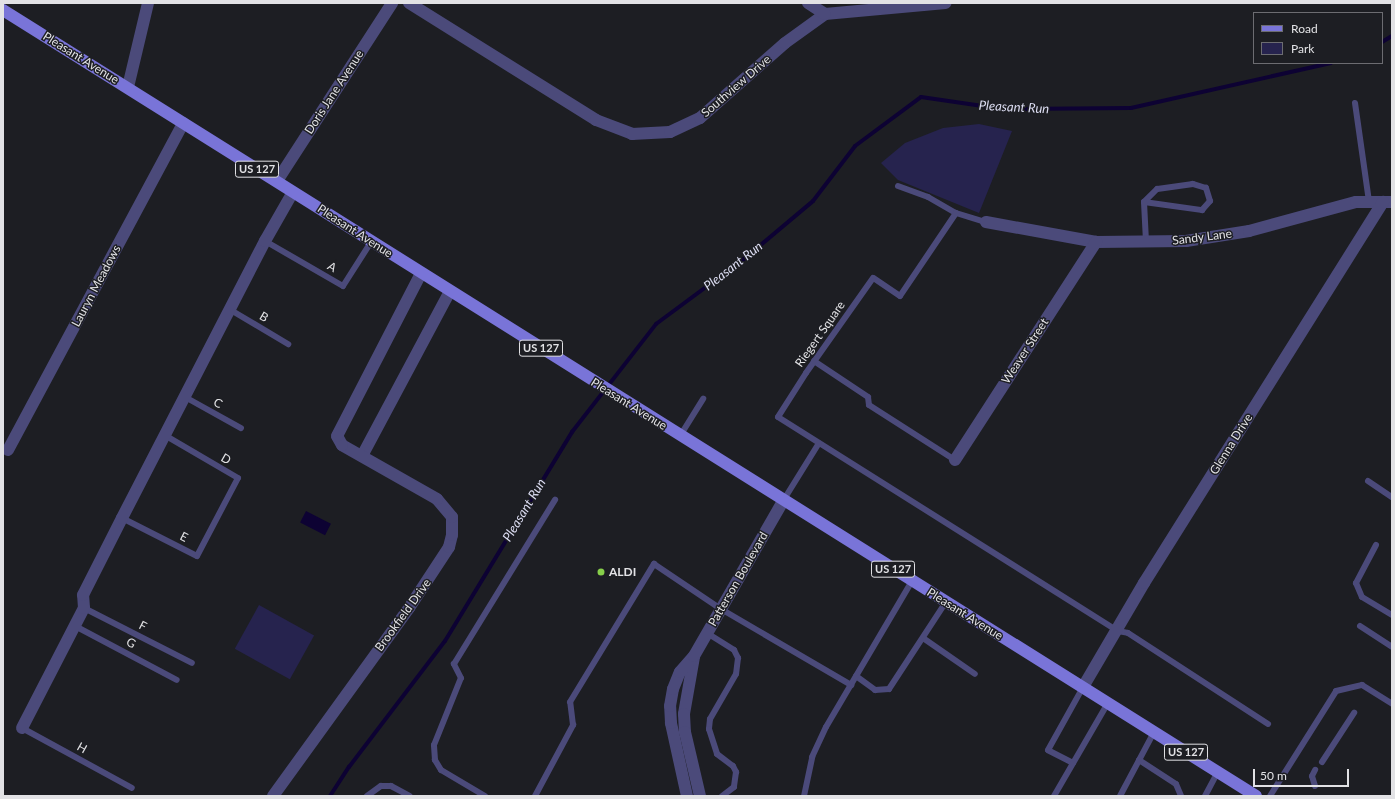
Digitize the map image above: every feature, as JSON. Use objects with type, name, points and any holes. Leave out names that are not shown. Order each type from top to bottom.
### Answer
[{"type":"main road","name":"Pleasant Avenue","points":[[3,10],[128,87],[783,501],[1256,796]]},
{"type":"street","points":[[128,87],[148,3]]},
{"type":"street","name":"Doris Jane Avenue","points":[[277,181],[392,3]]},
{"type":"street","name":"Southview Drive","points":[[409,3],[596,120],[632,134],[670,132],[700,118],[784,44],[825,14]]},
{"type":"street","points":[[808,3],[825,14],[946,3]]},
{"type":"street","name":"Lauryn Meadows","points":[[8,450],[183,123]]},
{"type":"street","points":[[22,728],[84,608],[83,595],[166,436],[264,241],[293,192]]},
{"type":"street","name":"Sandy Lane","points":[[986,222],[1096,242],[1186,241],[1249,231],[1356,202],[1387,202]]},
{"type":"street","name":"Glenna Drive","points":[[1083,688],[1118,631],[1144,583],[1387,202]]},
{"type":"street","name":"Weaver Street","points":[[955,460],[1096,242]]},
{"type":"street","name":"Brookfield Drive","points":[[273,796],[433,573],[449,547],[452,535],[452,517],[437,499],[342,445],[338,440],[339,429],[421,273]]},
{"type":"street","points":[[362,456],[450,291]]},
{"type":"street","name":"Patterson Boulevard","points":[[687,796],[670,706],[680,672],[694,656],[783,501]]},
{"type":"street","name":"Patterson Boulevard","points":[[694,656],[684,714],[685,732],[700,796]]},
{"type":"lane","points":[[1355,103],[1369,201]]},
{"type":"lane","points":[[1144,202],[1202,210],[1210,201],[1206,188],[1194,184],[1157,189],[1144,202],[1146,242]]},
{"type":"lane","points":[[898,186],[928,197],[956,213],[986,222]]},
{"type":"lane","name":"Riegert Square","points":[[819,443],[778,417],[814,361],[873,278],[900,296],[956,213]]},
{"type":"lane","name":"A","points":[[264,241],[343,286],[371,242]]},
{"type":"lane","name":"B","points":[[229,309],[288,344]]},
{"type":"lane","points":[[814,361],[868,397],[869,405],[955,460]]},
{"type":"lane","name":"C","points":[[185,398],[240,428]]},
{"type":"lane","points":[[680,436],[703,399]]},
{"type":"lane","name":"D","points":[[166,436],[238,478],[217,517]]},
{"type":"lane","points":[[783,501],[819,443],[1118,631],[1128,633],[1268,724]]},
{"type":"lane","points":[[1368,481],[1392,497]]},
{"type":"lane","points":[[485,796],[441,770],[435,760],[434,745],[461,678],[454,664],[555,500]]},
{"type":"lane","name":"E","points":[[122,518],[197,556],[217,517]]},
{"type":"lane","points":[[1376,545],[1356,583],[1362,597],[1392,616]]},
{"type":"lane","points":[[535,796],[573,725],[570,702],[654,564],[721,609],[851,685]]},
{"type":"lane","points":[[804,796],[812,757],[856,676],[912,581]]},
{"type":"lane","points":[[856,676],[875,690],[889,689],[946,602]]},
{"type":"lane","name":"F","points":[[84,608],[192,663]]},
{"type":"lane","name":"G","points":[[75,626],[177,680]]},
{"type":"lane","points":[[1360,626],[1392,647]]},
{"type":"lane","points":[[707,633],[734,650],[738,658],[736,674],[710,719],[709,729],[717,754],[733,766],[736,772],[734,787],[722,796]]},
{"type":"lane","points":[[923,638],[976,674]]},
{"type":"lane","points":[[1270,796],[1336,691],[1362,685],[1392,704]]},
{"type":"lane","points":[[1073,763],[1048,750],[1083,688]]},
{"type":"lane","points":[[1054,796],[1108,703]]},
{"type":"lane","points":[[1322,762],[1354,713]]},
{"type":"lane","name":"H","points":[[22,728],[132,788]]},
{"type":"lane","points":[[1120,796],[1154,732]]},
{"type":"lane","points":[[1139,760],[1176,784],[1181,796]]},
{"type":"lane","points":[[1315,770],[1312,776],[1315,786]]},
{"type":"lane","points":[[1205,796],[1218,772]]},
{"type":"lane","points":[[367,796],[377,788],[391,786],[410,796]]},
{"type":"green space","points":[[979,124],[1012,131],[979,213],[898,180],[881,163],[905,143],[943,128]]},
{"type":"green space","points":[[259,605],[314,636],[290,679],[235,649]]},
{"type":"shaded area","points":[[306,511],[331,524],[325,535],[300,523]]},
{"type":"waterway","name":"Pleasant Run","points":[[1383,41],[1392,36]]},
{"type":"waterway","name":"Pleasant Run","points":[[330,796],[349,767],[445,641],[572,432],[656,324],[744,259],[813,201],[855,146],[921,97],[1003,109],[1131,108],[1327,64]]},
{"type":"place","name":"ALDI","points":[[601,572]]}]
